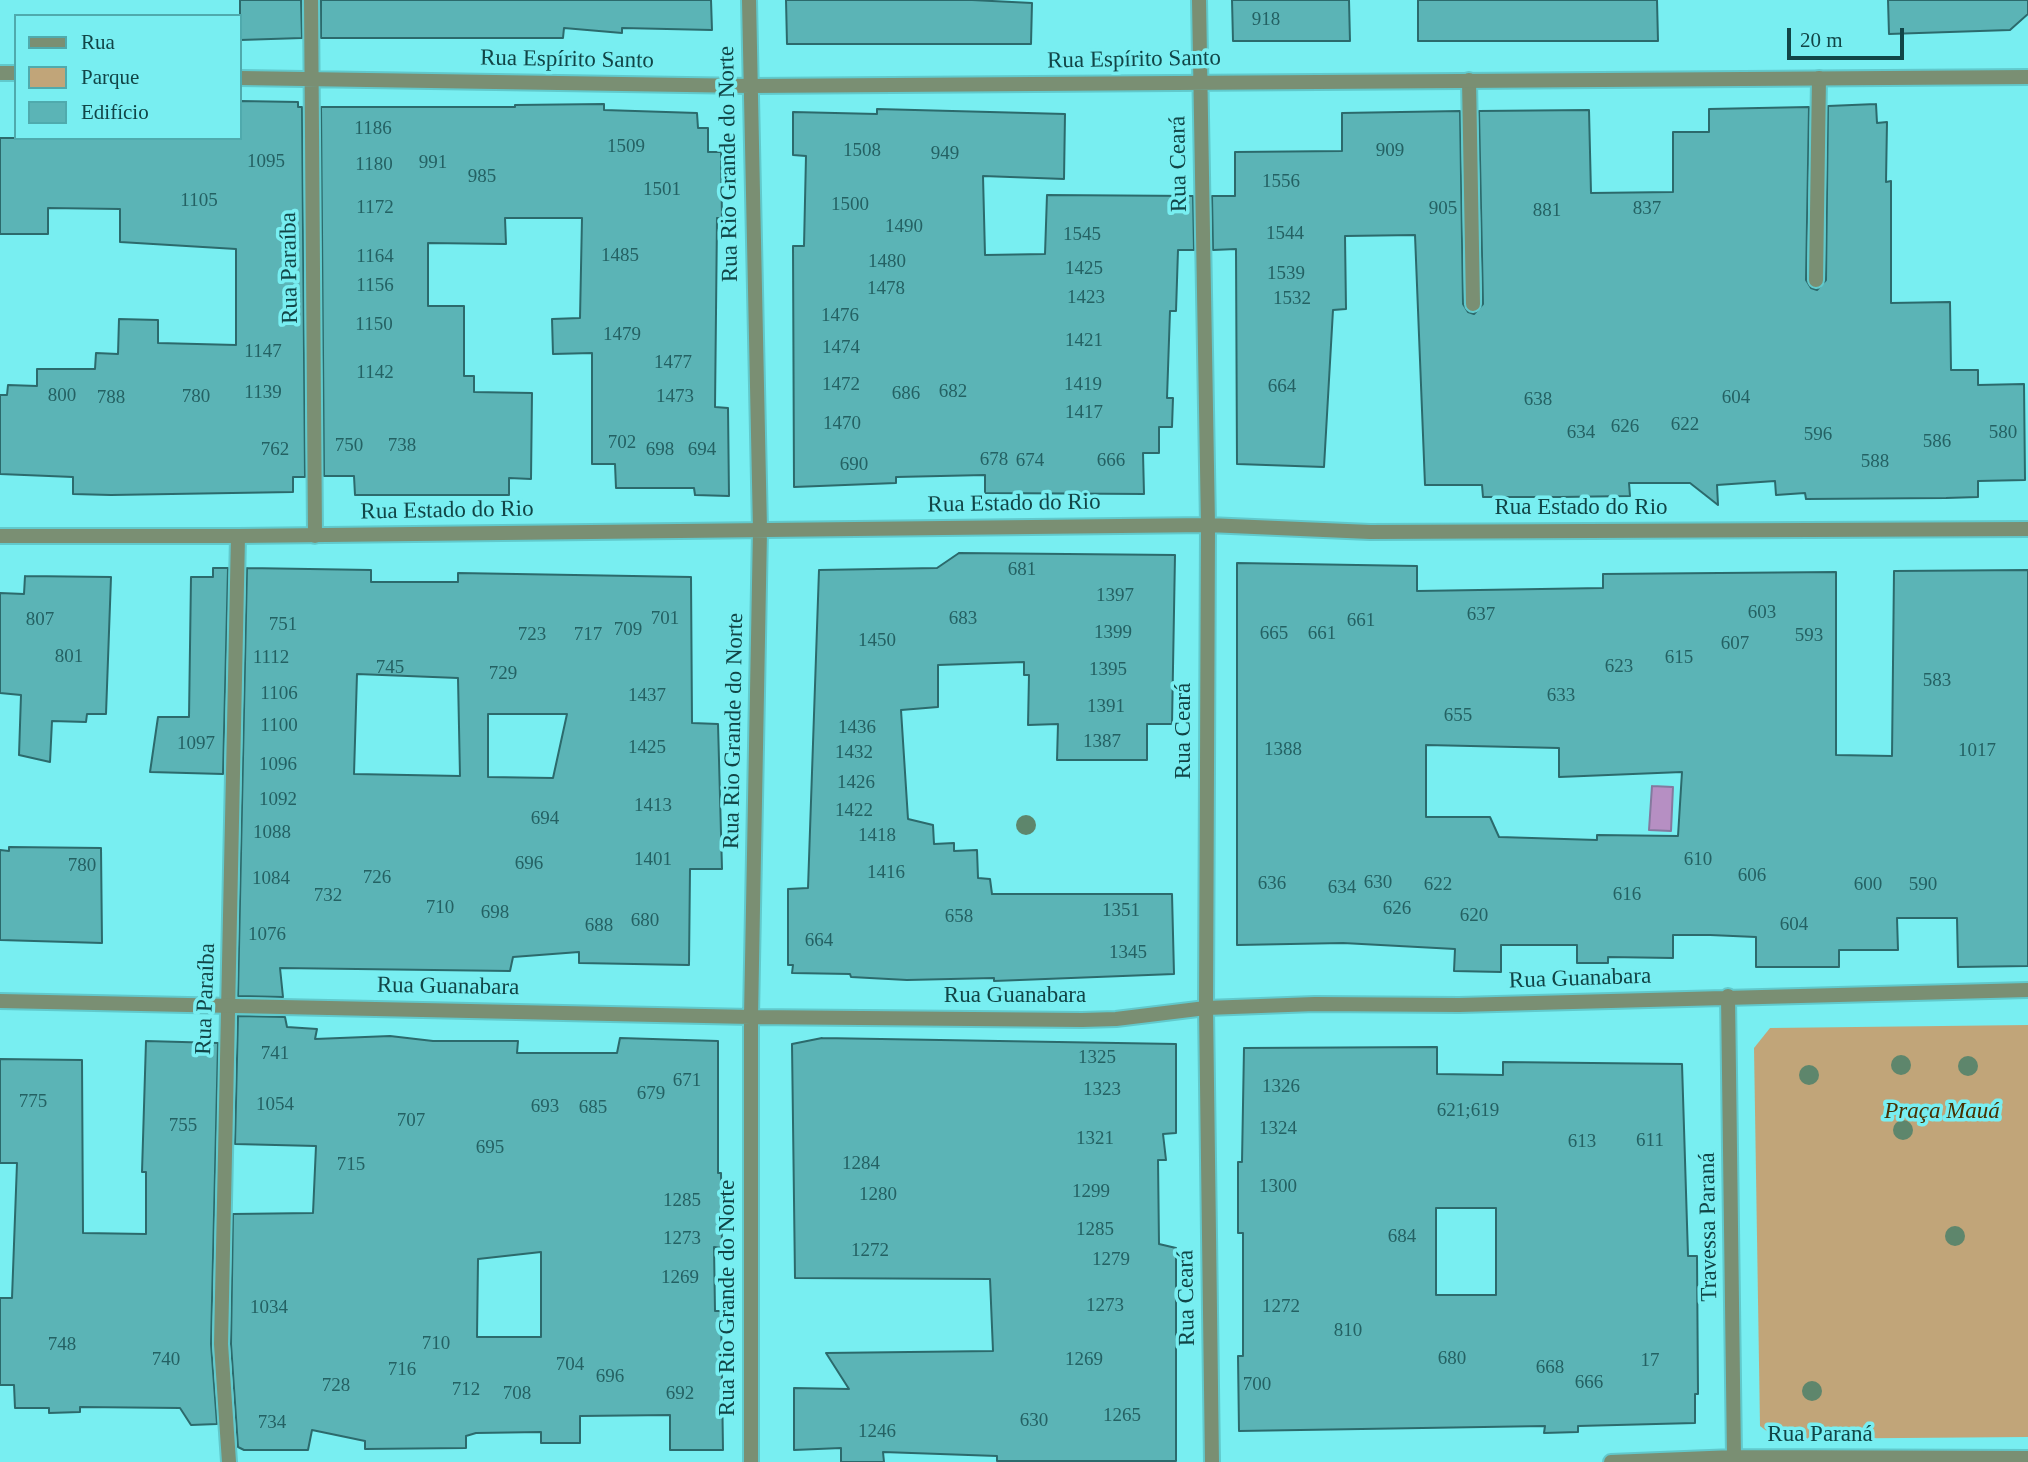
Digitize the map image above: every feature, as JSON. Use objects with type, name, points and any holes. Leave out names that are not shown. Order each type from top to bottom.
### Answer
[{"type":"street","name":"Rua Paraíba","points":[[311,0],[315,536]]},
{"type":"street","name":"Rua Rio Grande do Norte","points":[[749,0],[760,530],[751,1017],[751,1462]]},
{"type":"street","name":"Rua Ceará","points":[[1199,0],[1208,525],[1206,1008],[1212,1462]]},
{"type":"street","name":"Rua Espírito Santo","points":[[242,78],[750,86],[2028,76]]},
{"type":"street","points":[[1816,280],[1819,78]]},
{"type":"street","points":[[1469,80],[1473,304]]},
{"type":"street","name":"Rua Estado do Rio","points":[[0,536],[315,536],[1208,525],[1370,532],[2028,529]]},
{"type":"street","name":"Rua Paraíba","points":[[229,1462],[221,1344],[238,536]]},
{"type":"street","name":"Rua Guanabara","points":[[0,1002],[228,1004],[751,1017],[1116,1019],[1206,1008],[1315,1004],[1459,1005],[2028,989]]},
{"type":"street","name":"Travessa Paraná","points":[[1728,996],[1734,1457]]},
{"type":"street","name":"Rua Paraná","points":[[1611,1462],[1734,1457],[2028,1458]]},
{"type":"green space","name":"Praça Mauá","points":[[2028,1025],[2028,1437],[1777,1439],[1760,1426],[1754,1048],[1770,1028]]},
{"type":"shaded area","points":[[1652,786],[1673,787],[1671,831],[1649,830]]},
{"type":"building","points":[[240,0],[301,0],[302,38],[242,40]]},
{"type":"building","points":[[321,0],[711,0],[712,30],[622,28],[622,33],[564,28],[563,38],[321,38]]},
{"type":"building","points":[[786,0],[972,0],[1032,3],[1031,44],[787,44]]},
{"type":"building","points":[[1232,0],[1349,0],[1350,41],[1233,41]]},
{"type":"building","points":[[1418,0],[1657,0],[1658,41],[1418,41]]},
{"type":"building","points":[[1888,0],[2028,0],[2028,14],[2010,30],[1889,34]]},
{"type":"building","points":[[242,101],[298,102],[298,107],[302,107],[305,477],[293,477],[293,492],[73,494],[73,477],[0,474],[0,395],[7,395],[8,385],[37,386],[37,369],[95,369],[96,353],[118,354],[119,319],[158,320],[158,343],[236,345],[236,249],[120,242],[120,209],[48,208],[48,234],[0,234],[0,138],[242,140]]},
{"type":"building","points":[[604,104],[604,110],[697,113],[698,128],[708,128],[708,152],[721,152],[722,218],[717,218],[715,407],[728,408],[729,496],[695,495],[694,488],[616,488],[615,464],[592,464],[592,353],[553,354],[552,319],[580,318],[582,218],[505,218],[506,244],[428,243],[428,306],[464,306],[464,376],[474,376],[474,392],[532,393],[531,479],[509,478],[509,495],[355,495],[354,476],[324,476],[321,107]]},
{"type":"building","points":[[1876,104],[1877,123],[1887,122],[1886,182],[1891,181],[1891,303],[1950,302],[1951,370],[1978,370],[1978,385],[2024,384],[2025,480],[1978,481],[1978,497],[1946,498],[1806,499],[1805,493],[1776,495],[1775,481],[1717,485],[1718,505],[1690,483],[1629,483],[1630,496],[1560,497],[1483,497],[1482,485],[1425,485],[1415,235],[1345,236],[1346,309],[1333,310],[1324,467],[1237,464],[1236,249],[1213,250],[1212,196],[1235,196],[1235,152],[1342,151],[1342,113],[1460,111],[1463,304],[1468,312],[1474,314],[1483,304],[1479,111],[1589,110],[1591,193],[1673,192],[1673,132],[1709,132],[1709,109],[1809,107],[1806,280],[1811,288],[1817,290],[1826,280],[1828,106]]},
{"type":"building","points":[[877,109],[1065,114],[1064,179],[983,176],[985,255],[1045,254],[1047,195],[1193,196],[1194,250],[1178,250],[1176,311],[1170,311],[1167,398],[1173,398],[1172,427],[1159,427],[1159,453],[1143,453],[1144,494],[985,493],[985,475],[896,477],[896,483],[794,487],[793,246],[804,246],[806,156],[793,155],[793,112],[877,114]]},
{"type":"building","points":[[959,553],[1175,555],[1172,724],[1147,724],[1147,760],[1057,760],[1058,724],[1028,725],[1029,675],[1024,675],[1024,662],[938,665],[938,707],[901,710],[908,819],[933,825],[934,844],[954,843],[954,851],[977,850],[978,878],[990,879],[992,894],[1172,894],[1174,974],[994,981],[994,978],[907,980],[851,977],[850,974],[792,973],[793,965],[788,965],[788,889],[808,888],[819,570],[937,568]]},
{"type":"building","points":[[1237,563],[1417,566],[1417,591],[1603,588],[1603,574],[1836,572],[1836,755],[1892,756],[1894,571],[2028,570],[2028,966],[1958,967],[1957,918],[1897,918],[1898,950],[1839,950],[1839,967],[1756,967],[1756,937],[1710,935],[1673,935],[1673,958],[1608,957],[1608,963],[1577,963],[1577,945],[1501,945],[1501,972],[1454,971],[1455,949],[1343,943],[1237,945]],"holes":[[[1426,745],[1559,748],[1559,777],[1682,772],[1678,836],[1597,835],[1597,840],[1499,837],[1490,817],[1426,817]]]},
{"type":"building","points":[[213,568],[228,568],[223,774],[150,772],[158,717],[189,717],[191,577],[213,577]]},
{"type":"building","points":[[247,568],[371,570],[371,582],[458,582],[458,573],[691,577],[692,723],[718,724],[722,869],[690,869],[689,965],[579,963],[579,952],[513,957],[510,971],[280,968],[283,997],[238,996]],"holes":[[[357,674],[458,678],[460,776],[354,774]],[[488,714],[567,714],[553,778],[488,777]]]},
{"type":"building","points":[[25,576],[111,577],[106,714],[87,714],[86,722],[52,721],[50,762],[19,755],[21,695],[0,693],[0,593],[24,594]]},
{"type":"building","points":[[9,847],[101,848],[102,943],[0,940],[0,850],[9,851]]},
{"type":"building","points":[[238,1016],[285,1017],[287,1027],[317,1029],[315,1039],[390,1036],[433,1041],[518,1041],[517,1053],[617,1053],[620,1038],[718,1041],[718,1173],[721,1173],[722,1248],[714,1247],[715,1311],[721,1311],[723,1450],[670,1450],[670,1415],[580,1416],[580,1443],[541,1443],[541,1432],[476,1433],[466,1436],[466,1448],[365,1449],[365,1441],[312,1430],[308,1450],[244,1450],[238,1447],[231,1344],[233,1214],[313,1213],[316,1146],[235,1144]],"holes":[[[541,1252],[541,1337],[477,1337],[478,1259]]]},
{"type":"building","points":[[822,1038],[1176,1044],[1176,1133],[1163,1134],[1166,1160],[1158,1160],[1159,1244],[1176,1248],[1176,1461],[997,1461],[997,1456],[883,1452],[884,1462],[841,1462],[841,1448],[794,1450],[794,1388],[849,1389],[826,1353],[993,1351],[990,1279],[795,1278],[792,1044]]},
{"type":"building","points":[[146,1041],[218,1043],[211,1344],[217,1424],[191,1425],[180,1408],[80,1407],[80,1412],[49,1413],[49,1408],[15,1408],[14,1385],[0,1385],[0,1298],[12,1298],[17,1163],[0,1163],[0,1059],[82,1060],[83,1233],[146,1234],[146,1172],[142,1172]]},
{"type":"building","points":[[1437,1047],[1437,1074],[1503,1075],[1503,1062],[1682,1064],[1688,1256],[1697,1256],[1698,1394],[1695,1394],[1695,1423],[1578,1426],[1578,1432],[1544,1433],[1545,1426],[1239,1431],[1238,1356],[1243,1356],[1243,1233],[1238,1233],[1238,1162],[1242,1162],[1244,1048]],"holes":[[[1436,1208],[1496,1208],[1496,1295],[1436,1295]]]}]
